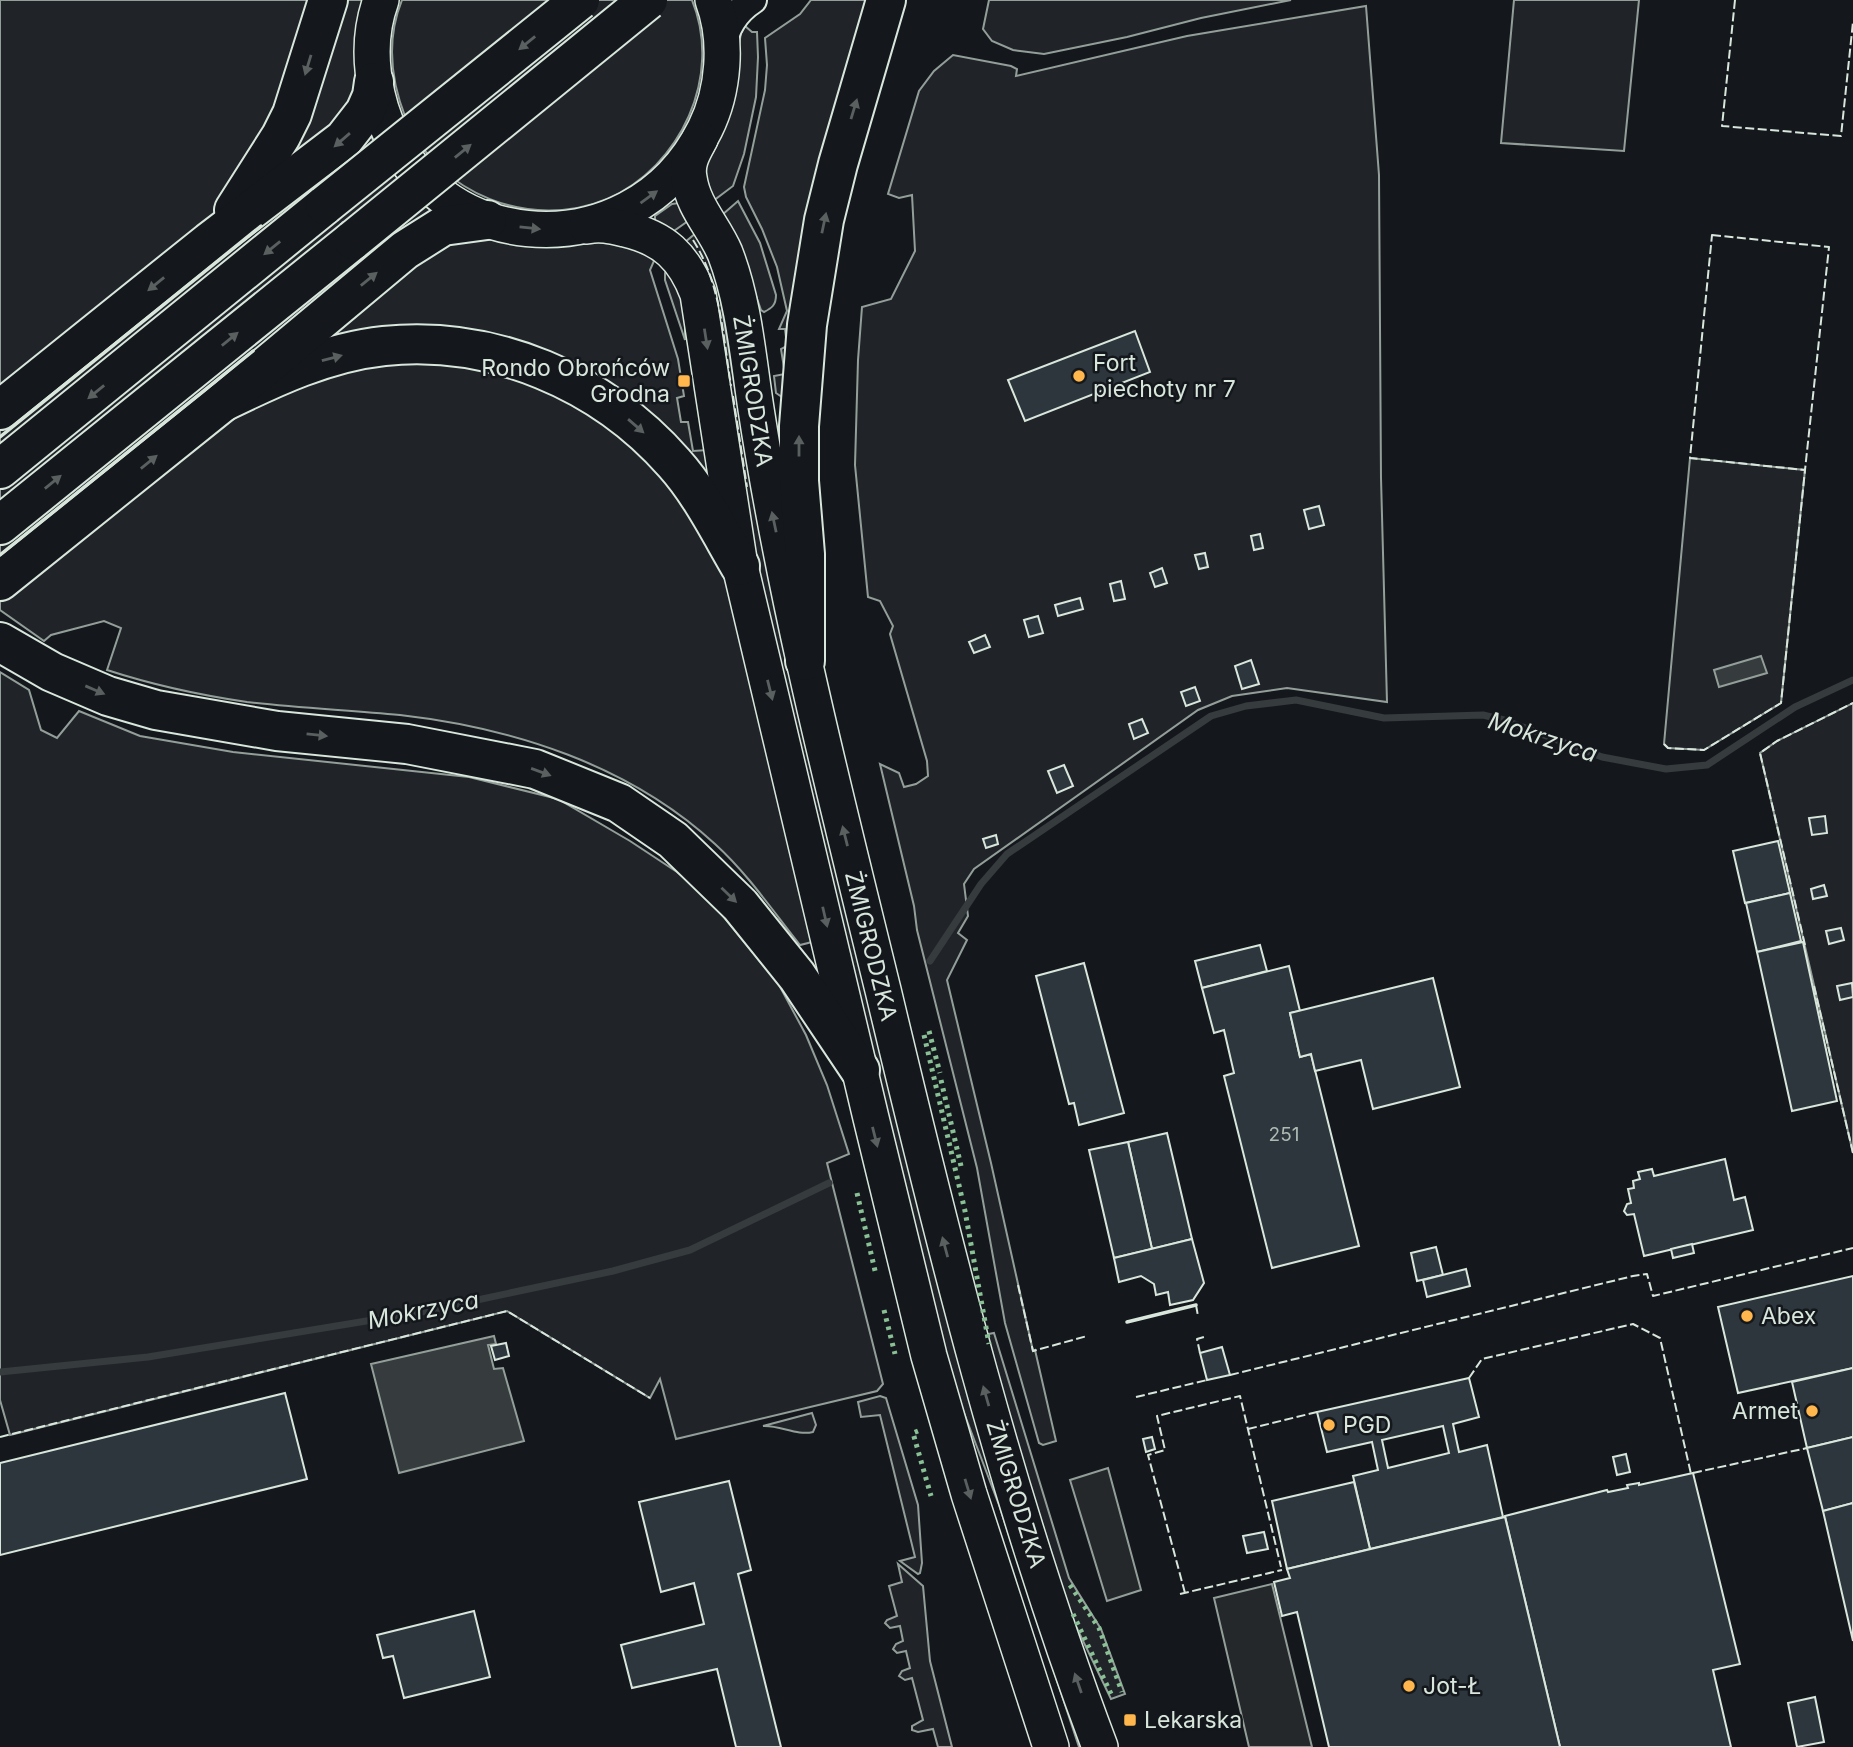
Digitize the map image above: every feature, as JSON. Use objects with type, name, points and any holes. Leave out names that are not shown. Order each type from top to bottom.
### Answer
[{"type":"highway","points":[[209,242],[261,170],[287,125],[301,90],[328,0]]},
{"type":"highway","points":[[0,469],[580,0]]},
{"type":"highway","points":[[0,525],[648,0]]},
{"type":"highway","points":[[805,661],[805,554],[799,481],[799,426],[807,325],[824,220],[886,0]]},
{"type":"highway","points":[[0,410],[209,242],[344,139],[365,113],[374,82]]},
{"type":"highway","points":[[0,581],[223,402],[316,322],[422,237],[443,226],[487,220]]},
{"type":"highway","points":[[223,402],[295,369],[355,351],[384,346],[430,345],[461,348],[513,359],[574,383],[620,413],[654,441],[684,476],[740,566]]},
{"type":"highway","points":[[0,642],[33,662],[108,696],[156,710],[278,731],[407,744],[534,769],[619,803],[673,840],[740,905],[797,976],[860,1070]]},
{"type":"main road","points":[[381,0],[372,37],[374,82],[389,131],[417,173],[457,206],[487,220],[534,229],[562,230],[587,226],[622,214],[661,188],[678,171],[700,139],[717,96],[722,51],[713,0]]},
{"type":"main road","name":"ŻMIGRODZKA","points":[[700,139],[688,163],[691,191],[725,254],[738,300],[772,512],[920,1149],[962,1313],[1008,1471],[1100,1747]]},
{"type":"main road","name":"ŻMIGRODZKA","points":[[587,226],[613,226],[642,233],[662,242],[681,262],[693,281],[701,305],[740,566],[929,1356],[1051,1747]]},
{"type":"street","points":[[722,51],[733,19],[753,0]]},
{"type":"shaded area","points":[[0,0],[315,0],[286,98],[222,206],[201,229],[0,393]]},
{"type":"shaded area","points":[[340,0],[364,0],[357,88],[351,108],[275,178]]},
{"type":"shaded area","points":[[402,0],[692,0],[700,29],[702,59],[698,88],[689,116],[675,142],[656,165],[633,184],[607,199],[578,208],[548,211],[518,208],[490,199],[464,186],[440,168],[421,145],[406,119],[396,89],[392,60],[394,30]]},
{"type":"shaded area","points":[[811,0],[870,0],[785,399],[776,393],[774,376],[785,374],[781,349],[787,346],[785,329],[779,329],[787,311],[777,267],[744,187],[765,90],[765,38],[800,14]]},
{"type":"shaded area","points":[[989,0],[1291,0],[1044,54],[1013,50],[992,41],[983,29]]},
{"type":"shaded area","points":[[1514,0],[1639,0],[1624,151],[1501,143]]},
{"type":"shaded area","points":[[1366,6],[1379,175],[1381,478],[1387,702],[1287,688],[1232,696],[1198,710],[974,869],[964,884],[968,916],[958,933],[967,940],[947,980],[1056,1441],[1043,1445],[1039,1443],[1005,1323],[977,1168],[917,930],[914,906],[880,764],[899,773],[904,787],[916,784],[928,776],[927,761],[890,634],[893,626],[880,601],[868,597],[855,465],[862,307],[891,299],[915,251],[912,195],[899,198],[888,194],[919,91],[934,71],[953,55],[1011,66],[1017,69],[1016,76],[1187,36]]},
{"type":"shaded area","points":[[745,26],[752,32],[757,32],[756,97],[744,154],[733,186],[713,201],[705,172],[706,164],[725,127],[741,33]]},
{"type":"shaded area","points":[[370,134],[397,177],[413,196],[433,212],[0,566],[0,428]]},
{"type":"shaded area","points":[[738,201],[760,243],[776,295],[773,306],[764,312],[736,239],[722,215]]},
{"type":"shaded area","points":[[679,203],[688,221],[671,233],[655,223],[655,216],[672,204]]},
{"type":"shaded area","points":[[696,233],[709,254],[717,278],[752,491],[765,552],[1085,1747],[1079,1747],[999,1505],[953,1384],[771,633],[684,243]]},
{"type":"shaded area","points":[[487,237],[520,245],[547,247],[607,238],[657,254],[650,270],[678,359],[684,396],[677,398],[681,422],[688,422],[693,451],[708,450],[720,487],[580,370],[306,347],[433,247]]},
{"type":"shaded area","points":[[669,264],[685,292],[685,340],[665,280]]},
{"type":"shaded area","points":[[420,356],[562,389],[666,471],[726,570],[816,941],[800,945],[738,867],[681,816],[646,792],[568,755],[527,741],[443,721],[247,702],[159,685],[107,670],[121,628],[104,621],[51,635],[44,641],[0,610],[0,602],[239,410],[283,386]]},
{"type":"shaded area","points":[[1690,458],[1805,470],[1781,703],[1704,750],[1668,748],[1664,744]]},
{"type":"shaded area","points":[[1761,656],[1767,673],[1719,687],[1714,670]]},
{"type":"shaded area","points":[[0,672],[29,690],[41,730],[57,738],[79,711],[140,736],[233,752],[469,777],[558,799],[677,872],[709,899],[778,983],[806,1035],[827,1085],[849,1154],[827,1163],[883,1384],[877,1391],[676,1439],[660,1379],[650,1398],[507,1311],[10,1435],[0,1400]]},
{"type":"shaded area","points":[[1853,703],[1853,1153],[1760,753],[1777,741]]},
{"type":"shaded area","points":[[994,1333],[1069,1578],[1101,1629],[1125,1694],[1111,1699],[1071,1616],[983,1335]]},
{"type":"shaded area","points":[[494,1336],[496,1344],[488,1345],[494,1369],[503,1368],[524,1441],[399,1473],[371,1364]]},
{"type":"shaded area","points":[[880,1396],[886,1398],[918,1505],[922,1563],[918,1574],[900,1561],[915,1557],[880,1415],[861,1417],[858,1402]]},
{"type":"shaded area","points":[[812,1413],[816,1425],[813,1432],[801,1433],[763,1426]]},
{"type":"shaded area","points":[[1108,1468],[1141,1590],[1107,1601],[1070,1480]]},
{"type":"shaded area","points":[[898,1564],[923,1586],[930,1661],[952,1747],[938,1747],[933,1729],[918,1732],[912,1730],[912,1726],[923,1720],[912,1678],[905,1680],[899,1676],[902,1671],[910,1668],[906,1651],[897,1653],[893,1649],[903,1641],[900,1626],[890,1628],[885,1623],[897,1616],[889,1586],[902,1582]]},
{"type":"shaded area","points":[[1272,1584],[1312,1747],[1249,1747],[1214,1598]]},
{"type":"building","name":"Fort piechoty nr 7","points":[[1135,331],[1150,372],[1025,421],[1008,380]]},
{"type":"building","points":[[1319,506],[1324,525],[1309,529],[1304,510]]},
{"type":"building","points":[[1260,534],[1263,548],[1254,550],[1251,536]]},
{"type":"building","points":[[1205,553],[1208,567],[1199,569],[1195,555]]},
{"type":"building","points":[[1162,568],[1167,583],[1155,587],[1150,573]]},
{"type":"building","points":[[1121,581],[1125,599],[1114,601],[1110,584]]},
{"type":"building","points":[[1080,598],[1083,609],[1058,616],[1055,605]]},
{"type":"building","points":[[1038,616],[1043,633],[1029,637],[1024,620]]},
{"type":"building","points":[[985,635],[990,647],[974,653],[969,642]]},
{"type":"building","points":[[1251,660],[1259,684],[1242,689],[1235,666]]},
{"type":"building","points":[[1195,687],[1200,701],[1186,706],[1181,692]]},
{"type":"building","points":[[1142,719],[1148,733],[1134,739],[1129,724]]},
{"type":"building","points":[[1064,765],[1073,786],[1057,793],[1048,771]]},
{"type":"building","points":[[1825,816],[1827,833],[1812,835],[1809,818]]},
{"type":"building","points":[[996,835],[998,844],[986,848],[983,839]]},
{"type":"building","points":[[1778,841],[1790,893],[1745,903],[1733,851]]},
{"type":"building","points":[[1824,885],[1827,896],[1813,899],[1811,889]]},
{"type":"building","points":[[1790,893],[1801,941],[1757,952],[1746,903]]},
{"type":"building","points":[[1841,928],[1844,940],[1829,944],[1826,931]]},
{"type":"building","points":[[1803,942],[1837,1101],[1792,1111],[1757,952]]},
{"type":"building","points":[[1260,945],[1267,971],[1202,988],[1195,961]]},
{"type":"building","points":[[1084,963],[1124,1113],[1079,1125],[1074,1103],[1069,1104],[1036,976]]},
{"type":"building","points":[[1289,966],[1300,1011],[1290,1013],[1300,1057],[1311,1054],[1359,1246],[1272,1268],[1224,1076],[1234,1073],[1224,1030],[1214,1033],[1202,988]]},
{"type":"building","points":[[1433,978],[1460,1087],[1373,1109],[1361,1060],[1315,1071],[1311,1054],[1300,1057],[1290,1013]]},
{"type":"building","points":[[1852,983],[1853,997],[1840,1000],[1837,986]]},
{"type":"building","points":[[1167,1133],[1192,1239],[1152,1249],[1128,1142]]},
{"type":"building","points":[[1128,1142],[1152,1249],[1114,1258],[1089,1150]]},
{"type":"building","points":[[1725,1159],[1734,1200],[1745,1197],[1753,1230],[1644,1256],[1634,1214],[1627,1215],[1624,1211],[1627,1204],[1631,1203],[1628,1189],[1634,1188],[1633,1181],[1640,1179],[1638,1172],[1652,1169],[1654,1176]]},
{"type":"building","points":[[1192,1239],[1204,1283],[1193,1300],[1170,1305],[1168,1292],[1156,1295],[1154,1284],[1141,1276],[1119,1282],[1114,1258]]},
{"type":"building","points":[[1692,1244],[1694,1253],[1673,1258],[1671,1249]]},
{"type":"building","points":[[1436,1247],[1443,1275],[1417,1281],[1411,1253]]},
{"type":"building","points":[[1466,1269],[1470,1286],[1427,1297],[1423,1280]]},
{"type":"building","points":[[1853,1276],[1853,1368],[1738,1393],[1718,1307]]},
{"type":"building","points":[[506,1343],[509,1356],[495,1360],[491,1346]]},
{"type":"building","points":[[1222,1347],[1230,1375],[1207,1380],[1200,1353]]},
{"type":"building","points":[[1853,1368],[1853,1437],[1807,1448],[1792,1382]]},
{"type":"building","points":[[1469,1378],[1479,1417],[1453,1424],[1459,1452],[1487,1445],[1503,1517],[1370,1549],[1353,1476],[1378,1470],[1372,1442],[1327,1452],[1317,1412]],"holes":[[[1443,1426],[1449,1453],[1388,1468],[1382,1440]]]},
{"type":"building","points":[[285,1393],[307,1479],[0,1555],[0,1463]]},
{"type":"building","points":[[1152,1437],[1155,1449],[1146,1452],[1143,1439]]},
{"type":"building","points":[[1853,1437],[1853,1503],[1823,1511],[1807,1448]]},
{"type":"building","points":[[1626,1454],[1630,1472],[1617,1475],[1613,1457]]},
{"type":"building","points":[[1693,1473],[1740,1664],[1713,1670],[1731,1747],[1560,1747],[1505,1516],[1607,1490],[1628,1488],[1627,1485],[1639,1485]]},
{"type":"building","points":[[729,1481],[751,1570],[738,1574],[781,1747],[736,1747],[717,1669],[632,1688],[621,1645],[704,1624],[694,1583],[661,1592],[639,1502]]},
{"type":"building","points":[[1354,1482],[1370,1549],[1287,1569],[1272,1501]]},
{"type":"building","points":[[1853,1503],[1853,1641],[1823,1511]]},
{"type":"building","points":[[1505,1517],[1560,1747],[1329,1747],[1297,1612],[1282,1616],[1274,1582],[1290,1578],[1287,1569]]},
{"type":"building","points":[[1264,1532],[1268,1549],[1247,1553],[1243,1536]]},
{"type":"building","points":[[474,1611],[490,1677],[404,1698],[393,1656],[383,1658],[377,1635]]},
{"type":"building","points":[[1815,1697],[1824,1742],[1797,1747],[1788,1703]]},
{"type":"waterway","name":"Mokrzyca","points":[[930,961],[981,884],[1007,854],[1211,716],[1246,706],[1296,700],[1384,718],[1483,715],[1504,720],[1602,757],[1666,769],[1707,765],[1795,707],[1853,680]]},
{"type":"waterway","name":"Mokrzyca","points":[[0,1372],[148,1357],[421,1312],[613,1271],[690,1250],[829,1183]]},
{"type":"hedge","points":[[929,1031],[940,1073]]},
{"type":"hedge","points":[[924,1035],[965,1211],[989,1344]]},
{"type":"hedge","points":[[941,1080],[961,1166]]},
{"type":"hedge","points":[[857,1193],[876,1275]]},
{"type":"hedge","points":[[884,1310],[895,1354]]},
{"type":"hedge","points":[[918,1431],[913,1433],[931,1496]]},
{"type":"hedge","points":[[1070,1585],[1099,1628],[1122,1692]]},
{"type":"hedge","points":[[1073,1614],[1112,1696]]},
{"type":"fence","points":[[1735,0],[1722,126],[1841,136],[1853,22]]},
{"type":"fence","points":[[1712,235],[1829,247],[1805,470],[1690,458],[1712,235]]},
{"type":"fence","points":[[693,240],[710,274],[715,292],[731,386]]},
{"type":"fence","points":[[733,396],[747,487]]},
{"type":"fence","points":[[1664,744],[1668,748],[1704,750],[1781,703],[1805,470]]},
{"type":"fence","points":[[1805,945],[1760,753],[1777,741],[1853,703]]},
{"type":"fence","points":[[1814,986],[1853,1153]]},
{"type":"fence","points":[[1230,1375],[1633,1276],[1647,1274],[1653,1296],[1853,1248]]},
{"type":"fence","points":[[1018,1285],[1033,1351],[1087,1336]]},
{"type":"fence","points":[[1196,1305],[1198,1316]]},
{"type":"fence","points":[[0,1437],[507,1311],[650,1398]]},
{"type":"fence","points":[[1469,1378],[1482,1359],[1633,1324],[1660,1338],[1691,1474]]},
{"type":"fence","points":[[1200,1353],[1197,1339],[1204,1337]]},
{"type":"fence","points":[[1136,1397],[1207,1380]]},
{"type":"fence","points":[[1185,1593],[1148,1455],[1165,1450],[1157,1416],[1240,1396],[1281,1567]]},
{"type":"fence","points":[[1248,1429],[1317,1412]]},
{"type":"fence","points":[[1693,1473],[1807,1448]]},
{"type":"fence","points":[[1180,1594],[1282,1570]]},
{"type":"wall","points":[[0,437],[261,226]]},
{"type":"wall","points":[[0,555],[253,351]]},
{"type":"wall","points":[[1127,1322],[1196,1305]]},
{"type":"place","name":"Fort piechoty nr 7","points":[[1079,376]]},
{"type":"place","name":"Rondo Obrońców Grodna","points":[[684,381]]},
{"type":"place","name":"Abex","points":[[1747,1316]]},
{"type":"place","name":"Armet","points":[[1812,1411]]},
{"type":"place","name":"PGD","points":[[1329,1425]]},
{"type":"place","name":"Jot-Ł","points":[[1409,1686]]},
{"type":"place","name":"Lekarska","points":[[1130,1720]]}]
